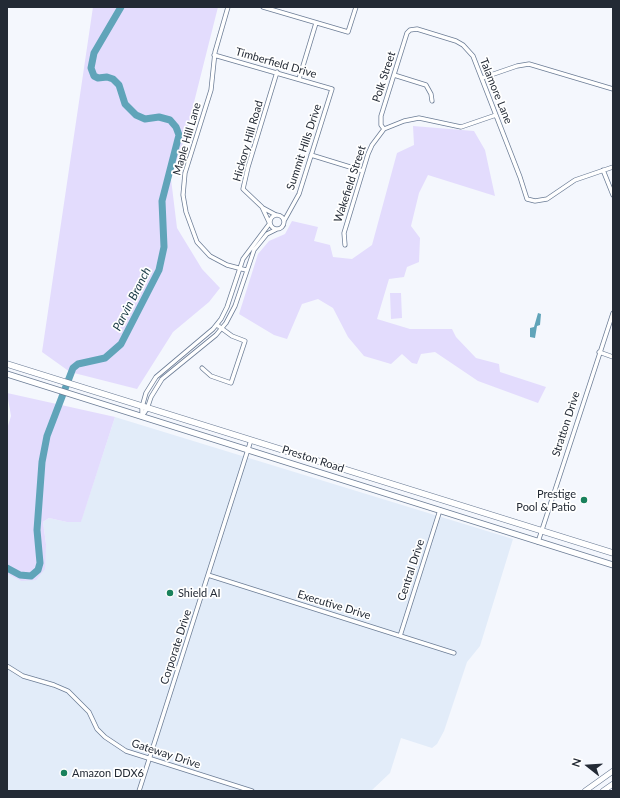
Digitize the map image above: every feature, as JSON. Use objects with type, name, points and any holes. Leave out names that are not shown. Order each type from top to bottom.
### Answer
[{"type":"main road","name":"Preston Road","points":[[7,363],[32,373],[251,440],[541,532],[613,553]]},
{"type":"main road","name":"Preston Road","points":[[7,374],[613,565]]},
{"type":"main road","points":[[7,379],[35,384]]},
{"type":"main road","points":[[374,489],[376,480]]},
{"type":"main road","points":[[440,510],[442,506],[449,503]]},
{"type":"main road","points":[[585,791],[613,770]]},
{"type":"main road","points":[[603,791],[613,784]]},
{"type":"street","name":"Maple Hill Lane","points":[[228,7],[214,55],[211,90],[185,172],[183,195],[186,212],[197,242],[210,256],[227,265],[246,270]]},
{"type":"street","points":[[263,7],[348,32],[356,7]]},
{"type":"street","points":[[299,79],[316,23]]},
{"type":"street","name":"Talamore Lane","points":[[410,30],[417,29],[463,45],[473,56],[522,182],[526,198],[532,201],[547,199],[575,180],[603,170]]},
{"type":"street","name":"Polk Street","points":[[384,129],[380,125],[381,116],[407,32],[410,30]]},
{"type":"street","name":"Timberfield Drive","points":[[214,55],[332,88]]},
{"type":"street","points":[[482,78],[517,66],[529,64],[613,89]]},
{"type":"street","name":"Hickory Hill Road","points":[[277,72],[248,167],[243,189],[262,207],[277,214]]},
{"type":"street","points":[[394,75],[426,85],[431,94],[432,101]]},
{"type":"street","name":"Summit Hills Drive","points":[[284,221],[299,194],[332,88]]},
{"type":"street","points":[[384,129],[404,121],[419,118],[461,127],[496,115]]},
{"type":"street","name":"Wakefield Street","points":[[345,245],[344,233],[363,171],[372,145],[384,129]]},
{"type":"street","points":[[311,155],[363,171]]},
{"type":"street","points":[[613,167],[603,170],[613,195]]},
{"type":"street","name":"Hickory Hill Road","points":[[262,207],[269,222]]},
{"type":"street","points":[[142,417],[150,385],[159,373],[217,324],[222,317],[245,254],[264,232],[271,217],[290,209]]},
{"type":"street","points":[[145,408],[162,379],[222,329],[235,306],[251,256],[258,243],[269,232],[282,227],[284,221],[282,217],[277,214]]},
{"type":"street","points":[[269,222],[272,228],[277,229]]},
{"type":"street","name":"Stratton Drive","points":[[538,542],[613,312]]},
{"type":"street","points":[[202,368],[211,376],[232,383],[245,341],[222,329],[217,324]]},
{"type":"street","points":[[599,352],[613,357]]},
{"type":"street","name":"Corporate Drive","points":[[139,791],[251,440]]},
{"type":"street","name":"Central Drive","points":[[400,636],[440,510]]},
{"type":"street","name":"Executive Drive","points":[[208,575],[454,653]]},
{"type":"street","name":"Gateway Drive","points":[[7,666],[23,676],[54,685],[68,691],[89,712],[97,729],[114,744],[126,751],[252,791]]},
{"type":"shaded area","points":[[93,7],[218,7],[186,134],[171,179],[177,228],[202,269],[220,288],[209,302],[173,332],[137,389],[70,372],[42,352]]},
{"type":"shaded area","points":[[413,126],[474,131],[485,150],[495,196],[428,175],[419,193],[411,226],[420,238],[419,262],[407,267],[404,277],[389,279],[377,319],[410,329],[452,329],[456,337],[476,358],[499,364],[500,372],[546,387],[538,403],[478,381],[435,352],[421,354],[417,364],[412,363],[402,354],[391,364],[364,356],[348,337],[333,308],[318,299],[302,304],[287,339],[274,335],[239,314],[258,254],[269,241],[285,234],[292,221],[318,227],[314,241],[330,245],[333,257],[352,259],[372,245],[397,153],[414,145]]},
{"type":"shaded area","points":[[390,293],[401,293],[402,318],[391,319]]},
{"type":"shaded area","points":[[7,393],[115,417],[81,522],[67,522],[49,518],[43,522],[46,544],[45,569],[36,580],[21,581],[7,574],[7,429],[11,416]]},
{"type":"shaded area","points":[[115,417],[513,539],[480,646],[467,662],[444,731],[437,744],[432,748],[401,738],[390,773],[371,791],[7,791],[7,574],[21,581],[46,544],[43,522],[49,518],[67,522],[81,521]]},
{"type":"water","points":[[538,313],[541,314],[540,325],[537,326],[535,338],[530,337],[530,328],[534,327]]},
{"type":"waterway","name":"Parvin Branch","points":[[7,568],[20,575],[31,576],[38,570],[40,563],[37,530],[42,462],[47,436],[73,368],[78,364],[105,358],[121,344],[159,270],[164,247],[162,201],[179,135],[176,127],[170,120],[159,117],[145,119],[136,115],[125,104],[119,85],[113,79],[107,77],[98,78],[94,76],[91,68],[94,53],[121,7]]},
{"type":"place","name":"Prestige Pool & Patio","points":[[584,500]]},
{"type":"place","name":"Shield AI","points":[[170,593]]},
{"type":"place","name":"Amazon DDX6","points":[[64,773]]}]
